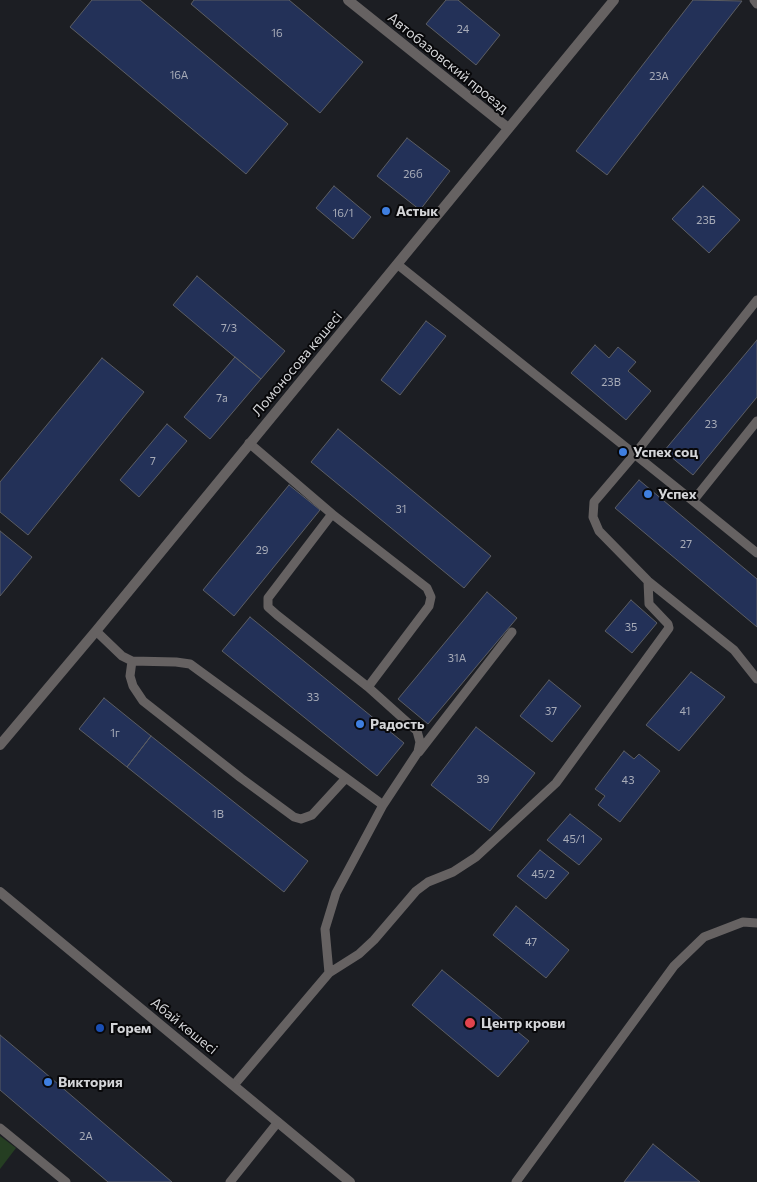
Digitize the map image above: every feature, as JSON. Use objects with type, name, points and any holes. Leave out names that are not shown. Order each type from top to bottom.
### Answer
[{"type":"street","name":"Автобазовский проезд","points":[[348,0],[508,128]]},
{"type":"street","name":"Ломоносова көшесі","points":[[0,745],[614,0]]},
{"type":"street","name":"Абай көшесі","points":[[1,895],[350,1182]]},
{"type":"lane","points":[[754,0],[757,4]]},
{"type":"lane","points":[[397,264],[757,553]]},
{"type":"lane","points":[[757,300],[634,455],[594,502],[593,517],[599,531],[648,580],[734,650],[757,679]]},
{"type":"lane","points":[[693,501],[757,421]]},
{"type":"lane","points":[[249,443],[332,514],[427,588],[431,597],[429,606],[368,687]]},
{"type":"lane","points":[[332,514],[268,598],[268,606],[368,687],[417,731],[420,742],[418,752]]},
{"type":"lane","points":[[234,1086],[329,973],[359,954],[374,940],[416,891],[428,882],[453,872],[476,857],[556,783],[669,628],[668,624],[648,604],[648,580]]},
{"type":"lane","points":[[96,630],[122,656],[132,661],[190,664],[383,805]]},
{"type":"lane","points":[[329,973],[325,929],[336,893],[383,805],[418,752],[512,632]]},
{"type":"lane","points":[[132,661],[130,676],[133,686],[143,701],[240,778],[294,816],[302,819],[312,815],[346,778]]},
{"type":"lane","points":[[516,1182],[674,966],[704,937],[744,922],[757,924]]},
{"type":"lane","points":[[230,1182],[278,1122]]},
{"type":"lane","points":[[0,1128],[66,1182]]},
{"type":"green space","points":[[0,1136],[16,1148],[0,1169]]},
{"type":"building","points":[[92,0],[140,0],[288,124],[246,174],[70,27]]},
{"type":"building","points":[[194,0],[289,0],[363,62],[320,113],[191,4]]},
{"type":"building","points":[[446,0],[458,0],[500,35],[476,65],[426,24]]},
{"type":"building","points":[[693,0],[742,1],[607,175],[576,151]]},
{"type":"building","points":[[407,138],[450,171],[420,210],[377,176]]},
{"type":"building","points":[[334,186],[371,217],[353,239],[316,208]]},
{"type":"building","points":[[703,186],[740,220],[709,253],[672,219]]},
{"type":"building","points":[[197,276],[285,351],[261,379],[173,305]]},
{"type":"building","points":[[426,321],[446,336],[400,395],[381,380]]},
{"type":"building","points":[[757,340],[757,397],[693,475],[664,451]]},
{"type":"building","points":[[595,345],[609,358],[618,347],[636,362],[628,371],[651,391],[626,420],[571,373]]},
{"type":"building","points":[[235,357],[261,379],[210,439],[184,417]]},
{"type":"building","points":[[102,358],[144,392],[28,535],[0,512],[0,482]]},
{"type":"building","points":[[167,424],[187,441],[139,497],[120,480]]},
{"type":"building","points":[[338,429],[491,556],[464,588],[311,462]]},
{"type":"building","points":[[639,480],[757,579],[757,627],[615,508]]},
{"type":"building","points":[[289,485],[320,510],[234,616],[203,590]]},
{"type":"building","points":[[0,531],[32,557],[0,596]]},
{"type":"building","points":[[487,592],[517,618],[428,724],[398,699]]},
{"type":"building","points":[[631,600],[657,623],[632,653],[605,631]]},
{"type":"building","points":[[250,617],[404,743],[377,776],[222,651]]},
{"type":"building","points":[[691,672],[725,697],[679,751],[646,725]]},
{"type":"building","points":[[549,680],[581,706],[552,742],[520,716]]},
{"type":"building","points":[[104,698],[151,736],[127,767],[79,729]]},
{"type":"building","points":[[476,727],[535,773],[490,831],[431,785]]},
{"type":"building","points":[[151,736],[308,861],[284,892],[127,767]]},
{"type":"building","points":[[624,751],[634,759],[639,754],[660,771],[620,822],[598,805],[605,796],[595,789]]},
{"type":"building","points":[[570,814],[602,839],[579,865],[547,840]]},
{"type":"building","points":[[540,850],[569,873],[546,899],[517,876]]},
{"type":"building","points":[[516,906],[569,950],[546,978],[493,935]]},
{"type":"building","name":"Центр крови","points":[[442,970],[529,1041],[498,1077],[412,1005]]},
{"type":"building","points":[[0,1035],[172,1182],[108,1182],[0,1090]]},
{"type":"building","points":[[653,1144],[700,1182],[624,1182]]},
{"type":"place","name":"Астык","points":[[386,211]]},
{"type":"place","name":"Успех соц","points":[[623,452]]},
{"type":"place","name":"Успех","points":[[648,494]]},
{"type":"place","name":"Радость","points":[[360,724]]},
{"type":"place","name":"Центр крови","points":[[470,1023]]},
{"type":"place","name":"Горем","points":[[100,1028]]},
{"type":"place","name":"Виктория","points":[[48,1082]]}]
